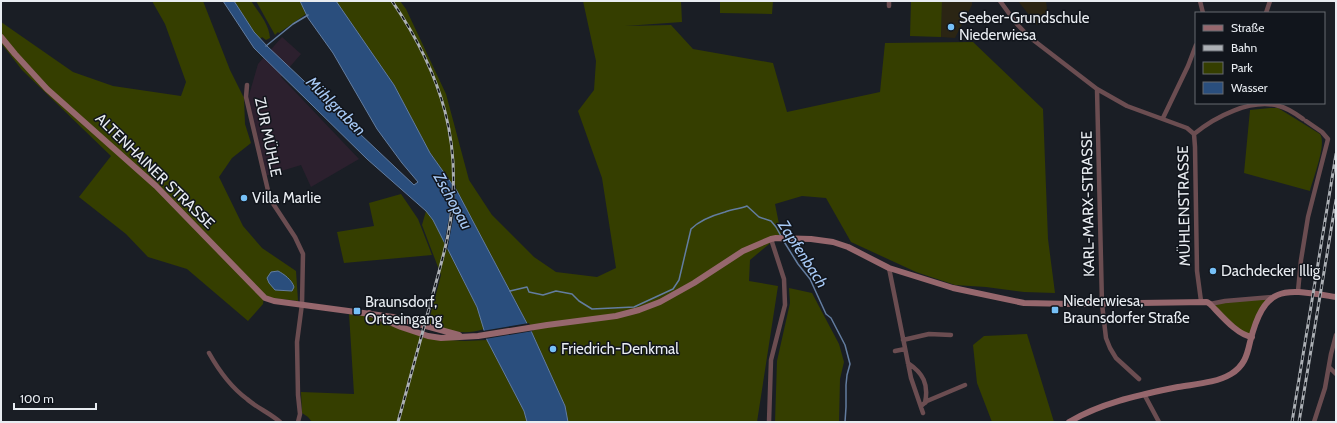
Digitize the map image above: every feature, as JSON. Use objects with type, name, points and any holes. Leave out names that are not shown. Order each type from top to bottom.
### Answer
[{"type":"street","name":"MÜHLENSTRASSE","points":[[1000,1],[1016,23],[1028,36],[1097,89],[1127,106],[1187,128],[1194,134],[1197,271],[1201,302]]},
{"type":"street","points":[[1200,1],[1203,12]]},
{"type":"street","points":[[1266,12],[1270,1]]},
{"type":"street","name":"ALTENHAINER STRASSE","points":[[1,36],[14,54],[47,89],[156,186],[261,296],[267,299],[393,317],[465,337],[478,336],[616,316],[649,306],[660,302],[694,283],[743,251],[774,239]]},
{"type":"street","points":[[1163,118],[1188,66],[1195,48]]},
{"type":"street","name":"ZUR MÜHLE","points":[[246,85],[246,97],[270,199],[295,237],[303,254],[302,304],[297,342],[298,395],[300,414],[298,422]]},
{"type":"street","name":"KARL-MARX-STRASSE","points":[[1097,89],[1102,304],[1106,338],[1116,358],[1139,379]]},
{"type":"street","points":[[1194,134],[1216,118],[1225,114],[1252,106],[1269,105],[1280,106],[1305,120],[1326,135],[1328,140],[1308,217],[1301,260],[1299,291]]},
{"type":"street","points":[[769,422],[771,360],[785,305],[784,279],[774,239],[811,239],[833,242],[848,247],[889,268],[953,288],[1024,303],[1102,304],[1201,302],[1210,304],[1225,301],[1273,297],[1283,293],[1299,291],[1336,297]]},
{"type":"street","points":[[889,268],[904,349],[923,404]]},
{"type":"street","points":[[1069,422],[1098,407],[1144,394],[1212,381],[1230,375],[1241,367],[1244,362],[1260,312],[1273,297]]},
{"type":"street","points":[[1210,304],[1239,332],[1252,337]]},
{"type":"street","points":[[903,340],[929,334],[951,335]]},
{"type":"street","points":[[1314,422],[1325,388],[1336,336]]},
{"type":"street","points":[[895,351],[904,349]]},
{"type":"street","points":[[209,353],[228,380],[246,399],[280,422]]},
{"type":"street","points":[[908,363],[922,374],[925,389],[923,413]]},
{"type":"street","points":[[1329,367],[1336,374]]},
{"type":"street","points":[[923,404],[965,386]]},
{"type":"street","points":[[1144,394],[1159,422]]},
{"type":"shaded area","name":"Seeber-Grundschule Niederwiesa","points":[[942,1],[972,1],[972,5],[955,38],[941,37]]},
{"type":"shaded area","points":[[1018,1],[1046,1],[1048,16],[1037,25]]},
{"type":"shaded area","points":[[282,37],[301,54],[281,77],[359,159],[311,187],[301,165],[265,176],[247,102],[258,64]]},
{"type":"green space","points":[[152,1],[203,1],[230,70],[244,98],[245,124],[251,143],[232,158],[219,177],[243,226],[262,248],[296,271],[298,301],[273,298],[264,295],[263,304],[248,321],[187,269],[148,257],[126,234],[79,197],[111,156],[22,70],[1,43],[1,22],[73,72],[113,86],[181,96],[186,82],[165,24]]},
{"type":"green space","points":[[234,1],[251,1],[266,23],[270,38],[266,40],[262,37],[260,39]]},
{"type":"green space","points":[[256,1],[300,1],[306,14],[275,35]]},
{"type":"green space","points":[[336,1],[400,1],[406,9],[446,94],[469,180],[492,215],[534,257],[556,272],[597,277],[616,268],[602,178],[578,111],[594,90],[596,61],[583,1],[681,1],[682,22],[625,26],[671,25],[693,49],[773,63],[787,112],[880,92],[885,43],[973,42],[1043,109],[1048,239],[1055,293],[1024,292],[955,285],[916,272],[851,242],[826,198],[802,196],[775,204],[781,234],[750,260],[749,281],[778,286],[757,422],[568,422],[565,406],[532,333],[457,191],[430,153],[394,85]]},
{"type":"green space","points":[[720,1],[773,1],[772,14],[720,13]]},
{"type":"green space","points":[[911,1],[942,1],[941,37],[910,36]]},
{"type":"green space","points":[[1278,108],[1320,134],[1322,139],[1321,153],[1310,191],[1244,173],[1250,110]]},
{"type":"green space","points":[[401,194],[418,219],[432,255],[344,263],[337,232],[374,226],[369,203]]},
{"type":"green space","points":[[426,211],[433,220],[477,307],[484,329],[462,332],[428,324],[441,275],[422,225]]},
{"type":"green space","points":[[789,288],[812,293],[839,344],[844,362],[840,379],[839,422],[775,422],[777,361],[790,303]]},
{"type":"green space","points":[[1273,297],[1268,302],[1252,337],[1247,336],[1210,304]]},
{"type":"green space","points":[[349,313],[374,318],[434,339],[465,341],[487,340],[524,411],[527,422],[312,422],[302,413],[301,392],[354,394]]},
{"type":"green space","points":[[1027,334],[1054,422],[992,422],[977,383],[973,345],[984,336]]},
{"type":"water","name":"Zschopau","points":[[223,1],[234,1],[254,32],[267,46],[414,185],[418,182],[377,129],[333,53],[308,18],[300,1],[336,1],[394,85],[430,153],[457,191],[532,333],[565,406],[568,422],[527,422],[524,411],[487,340],[477,307],[433,220],[426,211],[367,159],[254,48]]},
{"type":"water","points":[[278,271],[292,282],[294,287],[292,291],[275,290],[269,283],[267,278],[271,272]]},
{"type":"pier","points":[[452,180],[456,186],[454,214],[447,251],[444,245],[450,212]]},
{"type":"pier","points":[[529,323],[533,331],[485,339],[482,331]]},
{"type":"waterway","points":[[266,46],[293,24],[308,15]]},
{"type":"waterway","name":"Zapfenbach","points":[[510,291],[527,287],[529,292],[543,295],[556,291],[572,294],[579,301],[592,309],[634,307],[673,289],[679,280],[691,229],[698,223],[716,215],[747,206],[759,217],[771,221],[781,236]]},
{"type":"waterway","name":"Zapfenbach","points":[[783,240],[798,264],[810,279],[826,314],[831,318],[845,345],[850,364],[846,385],[845,422]]},
{"type":"railway","points":[[392,1],[424,56],[436,84],[445,112],[451,141],[453,171],[453,202],[448,235],[398,422]]},
{"type":"railway","points":[[1292,422],[1336,154]]},
{"type":"railway","points":[[1299,422],[1336,200]]},
{"type":"place","name":"Seeber-Grundschule Niederwiesa","points":[[951,27]]},
{"type":"place","name":"Villa Marlie","points":[[244,198]]},
{"type":"place","name":"Dachdecker Illig","points":[[1213,271]]},
{"type":"place","name":"Niederwiesa, Braunsdorfer Straße","points":[[1055,310]]},
{"type":"place","name":"Braunsdorf, Ortseingang","points":[[357,311]]},
{"type":"place","name":"Friedrich-Denkmal","points":[[553,349]]},
{"type":"water label","name":"Mühlgraben","points":[[336,106]]}]
